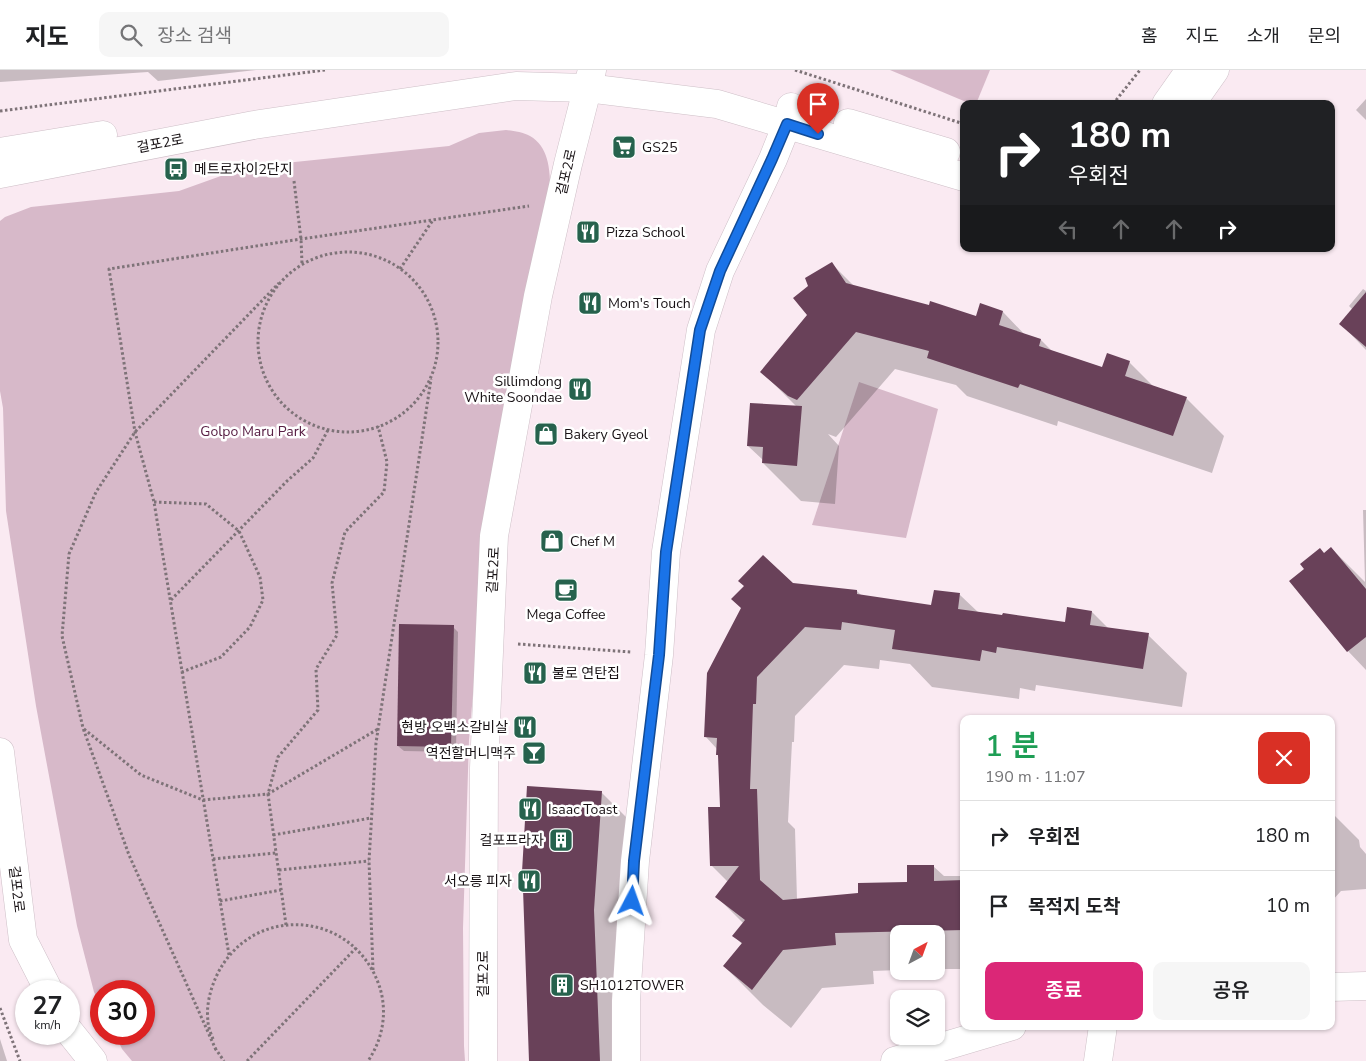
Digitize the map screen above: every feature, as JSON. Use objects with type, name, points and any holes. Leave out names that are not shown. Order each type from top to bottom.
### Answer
[{"type":"street","name":"걸포2로","points":[[0,152],[390,86],[502,70]]},
{"type":"street","points":[[1169,100],[1190,70]]},
{"type":"street","points":[[1194,100],[1215,70]]},
{"type":"street","name":"걸포2로","points":[[483,1061],[484,768],[494,536],[538,296],[588,75]]},
{"type":"street","name":"걸포2로","points":[[0,174],[254,125],[588,75],[717,104],[789,115]]},
{"type":"street","points":[[789,115],[960,156]]},
{"type":"street","points":[[789,115],[960,176]]},
{"type":"street","points":[[626,1061],[626,1000],[634,861],[659,655],[666,552],[700,330],[720,271],[772,159],[789,115]]},
{"type":"street","name":"걸포2로","points":[[0,752],[23,940],[43,980]]},
{"type":"street","points":[[1335,987],[1366,986]]},
{"type":"street","points":[[895,1061],[999,1030]]},
{"type":"street","points":[[1098,1061],[1102,1030]]},
{"type":"street","points":[[80,1045],[92,1061]]},
{"type":"path","points":[[0,111],[325,70]]},
{"type":"path","points":[[795,70],[960,123]]},
{"type":"path","points":[[1116,100],[1140,70]]},
{"type":"path","points":[[294,181],[302,264]]},
{"type":"path","points":[[229,956],[154,502],[135,432],[109,269],[537,204]]},
{"type":"path","points":[[400,269],[434,219]]},
{"type":"path","points":[[224,1061],[216,1050],[129,855],[83,728],[62,636],[69,554],[96,492],[135,432],[279,283],[302,264],[335,251],[355,252],[383,259],[407,274],[425,296],[436,322],[438,351],[431,379],[378,729],[369,861],[373,970]]},
{"type":"path","points":[[279,283],[263,310],[257,340],[262,370],[277,398],[300,418],[328,430],[359,432],[389,422],[414,404],[431,379]]},
{"type":"path","points":[[286,925],[268,794],[278,757],[318,710],[316,669],[337,635],[332,583],[345,532],[384,492],[387,462],[378,426]]},
{"type":"path","points":[[170,601],[286,481],[313,458],[328,430]]},
{"type":"path","points":[[154,502],[206,504],[239,531],[260,577],[263,600],[250,627],[221,657],[182,672]]},
{"type":"path","points":[[490,642],[659,655]]},
{"type":"path","points":[[83,728],[141,775],[203,800],[268,794],[378,729]]},
{"type":"path","points":[[274,835],[372,818]]},
{"type":"path","points":[[213,859],[276,853]]},
{"type":"path","points":[[279,870],[369,861]]},
{"type":"path","points":[[220,901],[281,890]]},
{"type":"path","points":[[216,1050],[208,1021],[210,990],[222,963],[244,941],[271,927],[301,924],[330,931],[356,948],[373,970],[383,996],[384,1024],[375,1051],[368,1061]]},
{"type":"path","points":[[247,1061],[356,948]]},
{"type":"path","points":[[0,1008],[20,1061]]},
{"type":"green space","points":[[890,70],[990,70],[978,100],[961,100]]},
{"type":"green space","name":"Golpo Maru Park","points":[[506,130],[530,136],[537,142],[543,149],[549,166],[550,204],[487,534],[469,740],[463,928],[465,1061],[132,1061],[120,1045],[155,1045],[155,980],[91,980],[77,926],[36,706],[6,511],[3,408],[0,391],[0,221],[5,217],[31,207],[179,191],[246,167],[449,146],[479,133]]},
{"type":"green space","points":[[859,382],[938,409],[906,538],[812,525]]},
{"type":"building","points":[[832,262],[846,283],[929,305],[930,301],[976,316],[980,303],[1003,311],[999,325],[1041,339],[1039,346],[1102,367],[1107,353],[1130,361],[1125,376],[1187,397],[1173,436],[1020,384],[1018,388],[927,358],[929,351],[856,332],[797,400],[788,396],[760,372],[807,315],[793,298],[808,286],[805,278]]},
{"type":"building","points":[[1366,292],[1366,347],[1339,324]]},
{"type":"building","points":[[750,403],[802,406],[797,466],[762,463],[763,447],[747,446]]},
{"type":"building","points":[[1331,547],[1366,589],[1366,637],[1347,652],[1289,581],[1304,569],[1300,564],[1320,548],[1324,553]]},
{"type":"building","points":[[763,555],[793,583],[857,590],[857,594],[931,605],[934,590],[960,593],[958,609],[1065,622],[1067,607],[1092,611],[1090,625],[1149,633],[1143,669],[997,647],[996,653],[982,650],[980,661],[892,649],[895,630],[842,622],[841,630],[805,627],[757,677],[756,704],[753,704],[750,789],[757,789],[760,880],[783,900],[858,893],[858,883],[907,882],[907,865],[934,865],[934,881],[960,880],[960,930],[945,930],[945,925],[890,925],[890,932],[835,933],[836,945],[783,950],[752,990],[723,966],[742,943],[732,936],[745,920],[715,897],[739,866],[710,866],[708,807],[720,807],[718,755],[716,755],[717,738],[704,737],[707,673],[741,608],[731,599],[744,586],[738,581]]},
{"type":"building","points":[[399,624],[454,625],[451,747],[397,746]]},
{"type":"building","points":[[527,786],[602,791],[594,910],[600,1061],[529,1061],[523,889],[521,889]]},
{"type":"place","name":"GS25","points":[[624,147]]},
{"type":"place","name":"메트로자이2단지","points":[[176,169]]},
{"type":"place","name":"Pizza School","points":[[588,232]]},
{"type":"place","name":"Mom's Touch","points":[[590,303]]},
{"type":"place","name":"Sillimdong White Soondae","points":[[580,389]]},
{"type":"place","name":"Bakery Gyeol","points":[[546,434]]},
{"type":"place","name":"Chef M","points":[[552,541]]},
{"type":"place","name":"Mega Coffee","points":[[566,590]]},
{"type":"place","name":"불로 연탄집","points":[[535,673]]},
{"type":"place","name":"현방 오백소갈비살","points":[[525,727]]},
{"type":"place","name":"역전할머니맥주","points":[[534,753]]},
{"type":"place","name":"Isaac Toast","points":[[530,809]]},
{"type":"place","name":"걸포프라자","points":[[561,840]]},
{"type":"place","name":"서오릉 피자","points":[[529,881]]},
{"type":"place","name":"SH1012TOWER","points":[[562,985]]},
{"type":"route","points":[[632,901],[634,861],[659,655],[666,552],[700,330],[720,271],[787,124],[818,134]]}]
